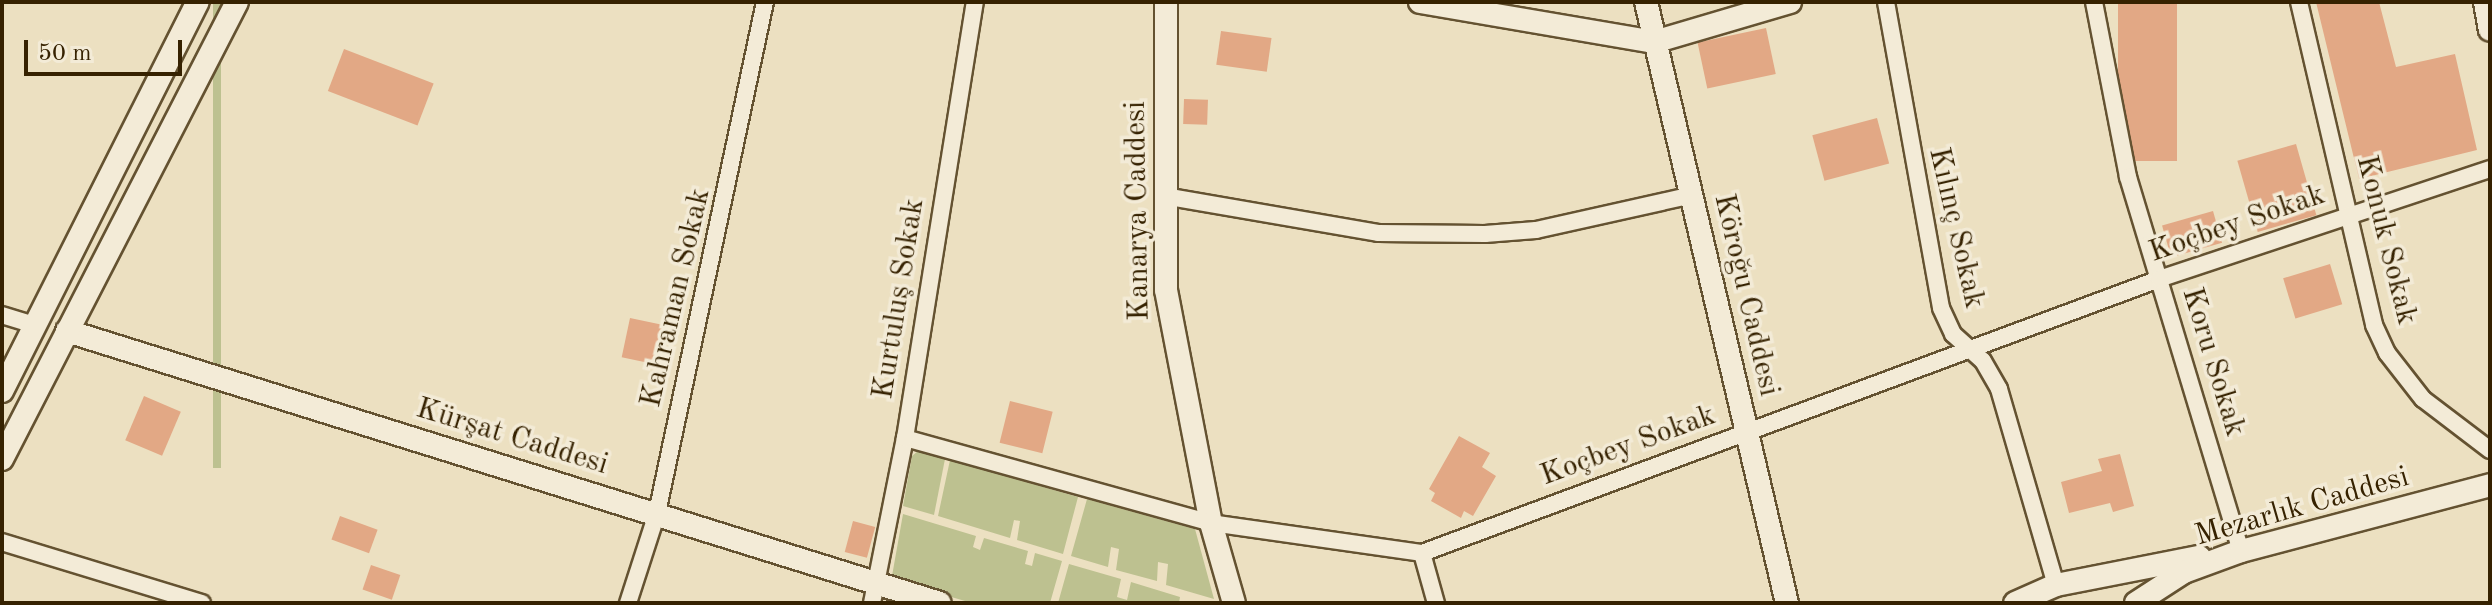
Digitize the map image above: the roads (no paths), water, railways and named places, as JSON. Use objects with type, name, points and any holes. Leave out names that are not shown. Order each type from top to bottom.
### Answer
[{"type":"street","points":[[2,391],[198,2]]},
{"type":"street","points":[[2,459],[237,2]]},
{"type":"street","name":"Kahraman Sokak","points":[[628,603],[657,513],[765,2]]},
{"type":"street","name":"Kurtuluş Sokak","points":[[874,594],[905,438],[975,2]]},
{"type":"street","name":"Kanarya Caddesi","points":[[1166,2],[1164,196],[1172,343],[1211,523],[1234,603]]},
{"type":"street","points":[[1420,2],[1654,42],[1790,2]]},
{"type":"street","name":"Köroğu Caddesi","points":[[1646,2],[1787,603]]},
{"type":"street","name":"Kılınç Sokak","points":[[1886,2],[1941,308],[1953,334],[1970,349],[1999,389],[2015,429],[2056,585]]},
{"type":"street","name":"Koru Sokak","points":[[2094,2],[2115,126],[2241,551]]},
{"type":"street","name":"Konuk Sokak","points":[[2299,2],[2374,325],[2387,353],[2423,399],[2490,450]]},
{"type":"street","points":[[2485,2],[2490,30]]},
{"type":"street","name":"Koçbey Sokak","points":[[905,438],[1211,523],[1422,553],[2159,279],[2490,169]]},
{"type":"street","points":[[1164,196],[1378,233],[1485,234],[1536,230],[1693,195]]},
{"type":"street","points":[[2,315],[35,325]]},
{"type":"street","name":"Kürşat Caddesi","points":[[67,331],[657,513],[874,594],[940,603]]},
{"type":"street","name":"Mezarlık Caddesi","points":[[2136,603],[2184,572],[2241,551],[2490,485]]},
{"type":"street","points":[[2,542],[168,598],[202,603]]},
{"type":"street","points":[[2015,603],[2056,585],[2241,551]]},
{"type":"street","points":[[1422,553],[1436,603]]}]
